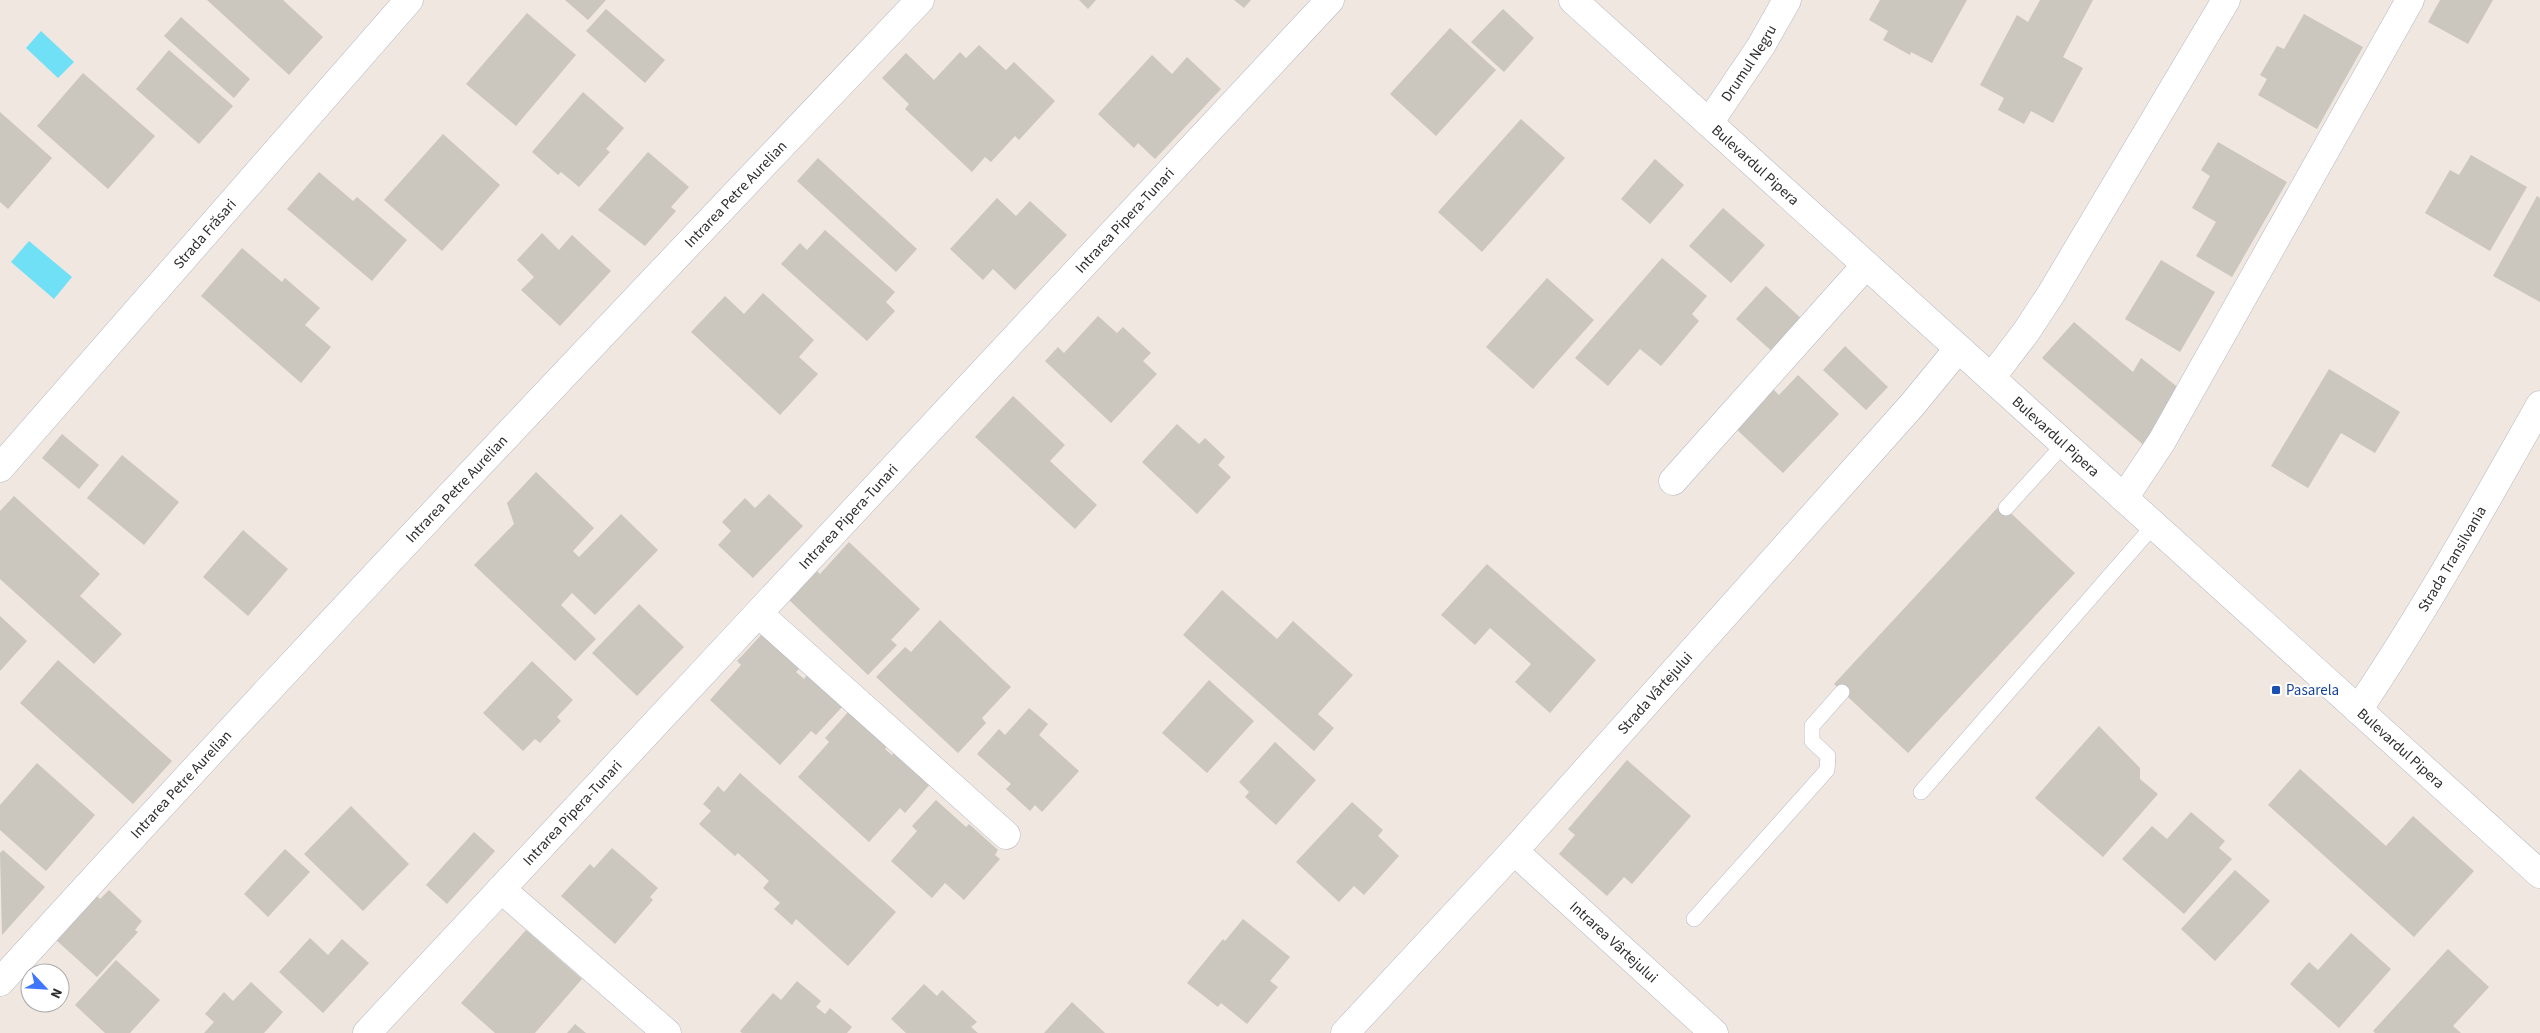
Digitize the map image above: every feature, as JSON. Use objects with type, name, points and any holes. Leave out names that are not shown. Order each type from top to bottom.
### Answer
[{"type":"street","name":"Strada Frăsari","points":[[0,468],[409,0]]},
{"type":"street","name":"Intrarea Petre Aurelian","points":[[0,982],[183,780],[454,490],[920,0]]},
{"type":"street","name":"Intrarea Pipera-Tunari","points":[[367,1033],[1330,0]]},
{"type":"street","name":"Bulevardul Pipera","points":[[1573,0],[2540,874]]},
{"type":"street","name":"Drumul Negru","points":[[1709,123],[1761,46],[1787,0]]},
{"type":"street","points":[[1991,378],[2051,294],[2226,0]]},
{"type":"street","points":[[2124,498],[2162,441],[2410,0]]},
{"type":"street","points":[[1673,480],[1866,265]]},
{"type":"street","name":"Strada Vârtejului","points":[[1345,1033],[1514,851],[1913,404],[1958,349]]},
{"type":"street","name":"Strada Transilvania","points":[[2358,710],[2386,668],[2485,503],[2540,405]]},
{"type":"street","points":[[759,614],[1006,835]]},
{"type":"street","name":"Intrarea Vârtejului","points":[[1514,851],[1714,1033]]},
{"type":"street","points":[[501,889],[667,1033]]},
{"type":"lane","points":[[2006,508],[2064,444]]},
{"type":"lane","points":[[1921,792],[2154,525]]},
{"type":"lane","points":[[1694,920],[1827,770],[1828,756],[1812,741],[1812,726],[1842,692]]},
{"type":"water","points":[[41,31],[74,62],[58,78],[26,48]]},
{"type":"water","points":[[29,241],[72,277],[54,299],[11,262]]},
{"type":"building","points":[[207,0],[283,0],[323,37],[289,75]]},
{"type":"building","points":[[565,0],[606,0],[588,20]]},
{"type":"building","points":[[1079,0],[1096,0],[1088,9]]},
{"type":"building","points":[[1234,0],[1251,0],[1244,8]]},
{"type":"building","points":[[1880,0],[1967,0],[1932,63],[1911,52],[1910,55],[1883,40],[1888,31],[1869,20]]},
{"type":"building","points":[[2040,0],[2093,0],[2063,57],[2083,68],[2053,123],[2031,111],[2024,124],[1998,110],[2004,98],[1980,85],[2017,15],[2028,22]]},
{"type":"building","points":[[2440,0],[2493,0],[2468,44],[2428,22]]},
{"type":"building","points":[[606,9],[665,60],[645,83],[586,31]]},
{"type":"building","points":[[1503,9],[1534,38],[1504,72],[1471,42]]},
{"type":"building","points":[[527,13],[576,55],[516,126],[466,84]]},
{"type":"building","points":[[2304,14],[2363,47],[2317,129],[2258,95],[2267,79],[2260,75],[2277,46],[2284,49]]},
{"type":"building","points":[[181,17],[250,79],[234,98],[164,36]]},
{"type":"building","points":[[1450,28],[1496,70],[1436,136],[1390,94]]},
{"type":"building","points":[[979,45],[1006,70],[1014,62],[1055,101],[1019,140],[1015,136],[991,162],[985,157],[972,172],[905,109],[909,104],[882,78],[906,53],[934,80],[960,52],[966,58]]},
{"type":"building","points":[[169,50],[233,106],[199,144],[136,89]]},
{"type":"building","points":[[1152,55],[1172,74],[1187,57],[1221,89],[1155,159],[1138,143],[1134,148],[1098,114]]},
{"type":"building","points":[[83,73],[155,136],[108,189],[37,126]]},
{"type":"building","points":[[583,92],[624,128],[606,149],[610,152],[579,187],[561,172],[558,175],[532,152]]},
{"type":"building","points":[[0,112],[52,158],[8,209],[0,202]]},
{"type":"building","points":[[1521,119],[1565,158],[1482,252],[1438,212]]},
{"type":"building","points":[[443,134],[500,185],[442,251],[384,200]]},
{"type":"building","points":[[2218,142],[2287,182],[2232,277],[2196,256],[2216,222],[2192,208],[2210,176],[2201,170]]},
{"type":"building","points":[[648,152],[689,187],[671,207],[676,211],[645,246],[598,210]]},
{"type":"building","points":[[2471,155],[2527,187],[2490,251],[2425,213],[2450,170],[2459,175]]},
{"type":"building","points":[[818,158],[917,249],[896,272],[797,181]]},
{"type":"building","points":[[1655,159],[1684,185],[1650,224],[1621,199]]},
{"type":"building","points":[[319,172],[353,201],[357,197],[407,240],[372,281],[287,209]]},
{"type":"building","points":[[2537,196],[2540,198],[2540,302],[2493,276]]},
{"type":"building","points":[[997,198],[1016,216],[1030,201],[1067,235],[1015,290],[993,269],[983,280],[950,249]]},
{"type":"building","points":[[1723,208],[1765,245],[1731,283],[1689,246]]},
{"type":"building","points":[[825,230],[895,292],[886,302],[895,311],[867,341],[781,264],[800,243],[807,250]]},
{"type":"building","points":[[542,233],[559,250],[572,235],[611,271],[560,326],[521,290],[534,277],[517,260]]},
{"type":"building","points":[[242,248],[282,282],[285,278],[320,308],[305,325],[331,347],[301,383],[201,296]]},
{"type":"building","points":[[1662,258],[1707,296],[1692,314],[1699,321],[1661,366],[1640,349],[1608,386],[1575,358]]},
{"type":"building","points":[[2161,260],[2215,292],[2180,352],[2125,319]]},
{"type":"building","points":[[1547,278],[1594,320],[1533,389],[1486,347]]},
{"type":"building","points":[[1766,286],[1805,322],[1776,355],[1736,319]]},
{"type":"building","points":[[763,293],[814,340],[799,357],[818,374],[780,415],[691,332],[725,296],[744,314]]},
{"type":"building","points":[[1098,316],[1117,333],[1123,327],[1151,353],[1143,361],[1157,374],[1111,423],[1045,361],[1058,347],[1064,353]]},
{"type":"building","points":[[2074,322],[2133,372],[2141,358],[2180,389],[2147,448],[2042,358]]},
{"type":"building","points":[[1845,346],[1888,387],[1866,410],[1823,370]]},
{"type":"building","points":[[2329,369],[2400,412],[2375,453],[2341,433],[2308,488],[2271,466]]},
{"type":"building","points":[[1798,375],[1839,414],[1783,473],[1734,427],[1772,388],[1779,395]]},
{"type":"building","points":[[1013,396],[1065,445],[1050,461],[1097,505],[1075,529],[975,437]]},
{"type":"building","points":[[1177,424],[1199,444],[1205,438],[1225,457],[1218,465],[1231,477],[1197,514],[1142,462]]},
{"type":"building","points":[[62,434],[99,465],[79,489],[42,458]]},
{"type":"building","points":[[122,455],[179,502],[144,545],[87,498]]},
{"type":"building","points":[[536,472],[594,528],[573,551],[579,557],[621,514],[658,550],[595,615],[572,593],[561,605],[596,639],[575,661],[474,565],[514,524],[507,503]]},
{"type":"building","points":[[769,494],[803,526],[753,578],[718,545],[731,531],[722,522],[745,498],[755,508]]},
{"type":"building","points":[[14,496],[100,574],[80,596],[122,634],[94,664],[0,579],[0,511]]},
{"type":"building","points":[[2001,504],[2075,573],[1908,753],[1834,684]]},
{"type":"building","points":[[243,530],[288,569],[248,616],[203,577]]},
{"type":"building","points":[[849,542],[920,609],[891,640],[897,645],[868,675],[787,598],[814,568],[820,574]]},
{"type":"building","points":[[1487,564],[1596,660],[1550,713],[1515,682],[1531,664],[1490,628],[1475,645],[1441,615]]},
{"type":"building","points":[[1222,590],[1277,639],[1293,621],[1353,675],[1318,714],[1334,728],[1314,751],[1183,635]]},
{"type":"building","points":[[639,604],[684,647],[637,696],[592,653]]},
{"type":"building","points":[[0,616],[27,641],[0,671]]},
{"type":"building","points":[[940,620],[1011,687],[982,718],[986,723],[958,753],[876,677],[905,647],[911,652]]},
{"type":"building","points":[[762,634],[800,668],[796,672],[804,679],[807,675],[843,706],[816,735],[811,731],[780,765],[710,700],[741,665],[737,661]]},
{"type":"building","points":[[58,660],[172,761],[133,804],[20,703]]},
{"type":"building","points":[[532,661],[573,700],[557,717],[561,721],[540,743],[535,739],[523,751],[483,713]]},
{"type":"building","points":[[1209,680],[1254,721],[1207,773],[1162,733]]},
{"type":"building","points":[[1029,708],[1048,724],[1039,735],[1079,771],[1042,812],[1035,805],[1030,811],[1006,789],[1011,784],[977,754],[999,729],[1005,735]]},
{"type":"building","points":[[850,710],[888,744],[885,749],[892,755],[896,751],[931,783],[905,813],[900,808],[869,842],[798,777],[829,742],[825,738]]},
{"type":"building","points":[[2099,726],[2140,768],[2140,779],[2158,794],[2103,857],[2035,798]]},
{"type":"building","points":[[1275,742],[1316,780],[1276,825],[1245,797],[1249,792],[1239,782]]},
{"type":"building","points":[[1627,760],[1691,816],[1632,884],[1624,877],[1607,896],[1559,854],[1575,835],[1568,829]]},
{"type":"building","points":[[37,763],[95,815],[46,871],[0,830],[0,805]]},
{"type":"building","points":[[2300,769],[2386,846],[2413,816],[2474,871],[2414,937],[2268,805]]},
{"type":"building","points":[[740,773],[896,912],[848,966],[796,919],[792,925],[774,909],[780,903],[763,888],[769,881],[738,853],[735,856],[699,824],[711,811],[703,804],[718,786],[724,792]]},
{"type":"building","points":[[936,800],[966,827],[969,824],[998,850],[995,855],[1000,859],[964,900],[945,883],[932,898],[891,861],[917,831],[912,826]]},
{"type":"building","points":[[1352,802],[1383,830],[1378,836],[1399,856],[1364,895],[1354,886],[1339,902],[1296,862]]},
{"type":"building","points":[[351,806],[409,864],[363,911],[304,854]]},
{"type":"building","points":[[2191,812],[2225,841],[2219,848],[2232,859],[2184,914],[2122,859],[2152,826],[2167,839]]},
{"type":"building","points":[[474,832],[495,851],[447,904],[426,885]]},
{"type":"building","points":[[612,848],[658,888],[650,897],[653,900],[615,944],[561,896],[590,864],[594,868]]},
{"type":"building","points":[[285,849],[310,872],[268,917],[244,894]]},
{"type":"building","points":[[3,850],[45,887],[2,935],[0,853]]},
{"type":"building","points":[[2235,870],[2270,901],[2215,961],[2181,929]]},
{"type":"building","points":[[109,890],[142,921],[135,930],[138,932],[97,977],[56,940],[96,895],[100,899]]},
{"type":"building","points":[[1243,919],[1290,957],[1270,981],[1278,987],[1247,1024],[1221,1003],[1218,1007],[1187,983],[1223,939],[1225,941]]},
{"type":"building","points":[[526,930],[582,979],[535,1033],[495,1033],[461,1003]]},
{"type":"building","points":[[2351,933],[2391,969],[2339,1028],[2290,984],[2309,962],[2318,970]]},
{"type":"building","points":[[310,938],[328,955],[342,939],[369,963],[323,1013],[279,972]]},
{"type":"building","points":[[2448,949],[2489,987],[2453,1026],[2461,1033],[2375,1033],[2373,1031]]},
{"type":"building","points":[[116,960],[160,1000],[130,1033],[105,1033],[75,1005]]},
{"type":"building","points":[[797,981],[821,1001],[816,1007],[825,1014],[830,1008],[852,1027],[847,1033],[742,1033],[740,1031],[773,993],[781,1000]]},
{"type":"building","points":[[251,982],[283,1012],[264,1033],[204,1033],[214,1022],[205,1014],[224,992],[233,1001]]},
{"type":"building","points":[[924,984],[937,996],[942,990],[977,1022],[971,1027],[978,1033],[906,1033],[891,1019]]},
{"type":"building","points":[[1072,1002],[1105,1033],[1044,1033]]},
{"type":"building","points":[[575,1024],[586,1033],[567,1033]]},
{"type":"place","name":"Pasarela","points":[[2276,690]]}]
